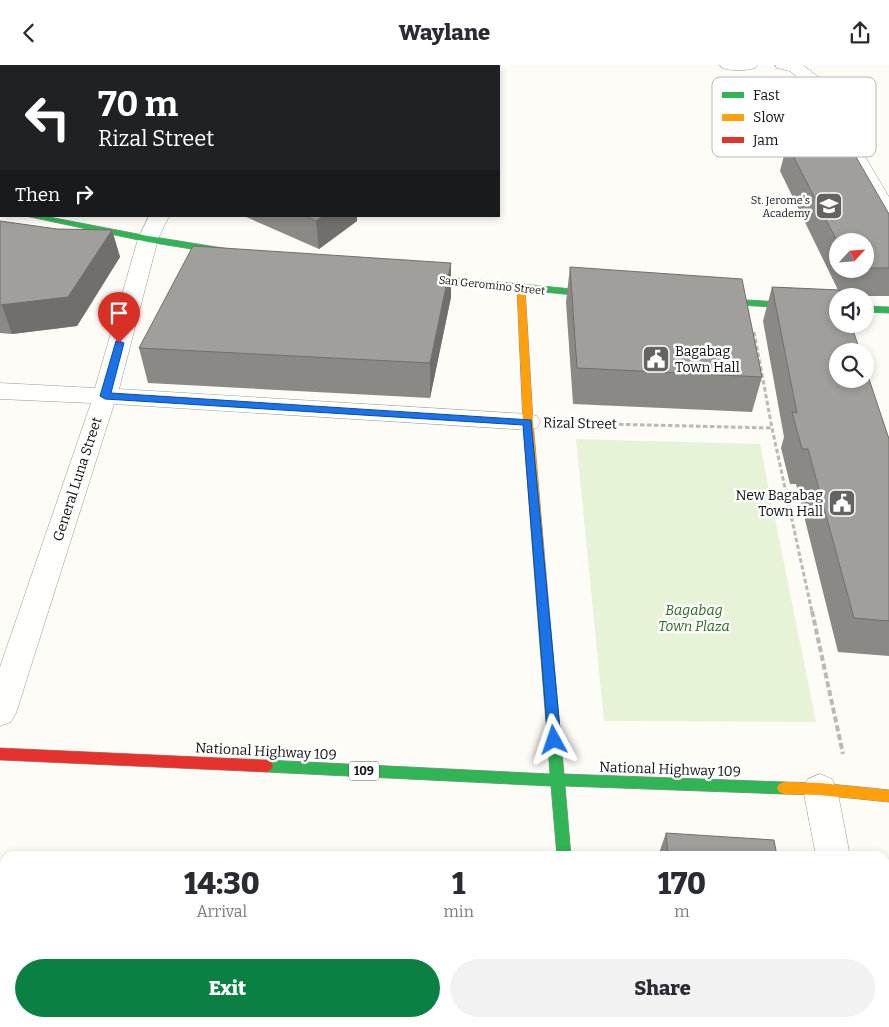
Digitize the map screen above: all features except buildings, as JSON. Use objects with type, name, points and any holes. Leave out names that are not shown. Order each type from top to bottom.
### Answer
[{"type":"street","points":[[728,65],[750,65]]},
{"type":"street","points":[[783,65],[795,67],[807,77]]},
{"type":"street","points":[[856,157],[889,214]]},
{"type":"street","points":[[35,217],[243,255]]},
{"type":"street","name":"General Luna Street","points":[[0,713],[105,396],[148,239],[159,217]]},
{"type":"street","name":"San Geromino Street","points":[[399,275],[614,296]]},
{"type":"street","points":[[521,288],[528,422],[564,851]]},
{"type":"street","points":[[697,301],[829,308]]},
{"type":"street","points":[[874,309],[889,310]]},
{"type":"street","name":"Rizal Street","points":[[0,391],[528,422]]},
{"type":"street","name":"National Highway 109","points":[[0,754],[558,780],[820,789],[852,794],[889,796]]},
{"type":"street","points":[[820,789],[832,851]]},
{"type":"path","points":[[749,304],[772,428],[852,794]]},
{"type":"path","name":"Rizal Street","points":[[528,422],[772,428]]},
{"type":"green space","name":"Bagabag Town Plaza","points":[[576,439],[760,444],[816,722],[604,721]]},
{"type":"traffic: fast","points":[[35,217],[148,239],[229,252]]},
{"type":"traffic: fast","points":[[415,277],[604,295]]},
{"type":"traffic: fast","points":[[709,301],[829,308]]},
{"type":"traffic: fast","points":[[874,309],[889,310]]},
{"type":"traffic: fast","points":[[544,620],[564,851]]},
{"type":"traffic: fast","points":[[266,766],[558,780],[784,788]]},
{"type":"traffic: slow","points":[[521,288],[528,422],[544,620]]},
{"type":"traffic: slow","points":[[784,788],[820,789],[889,796]]},
{"type":"traffic: jam","points":[[0,754],[266,766]]},
{"type":"place","name":"St. Jerome's Academy","points":[[829,206]]},
{"type":"place","name":"Bagabag Town Hall","points":[[656,359]]},
{"type":"place","name":"New Bagabag Town Hall","points":[[842,503]]},
{"type":"route","points":[[119,343],[105,396],[528,422],[554,740]]}]
